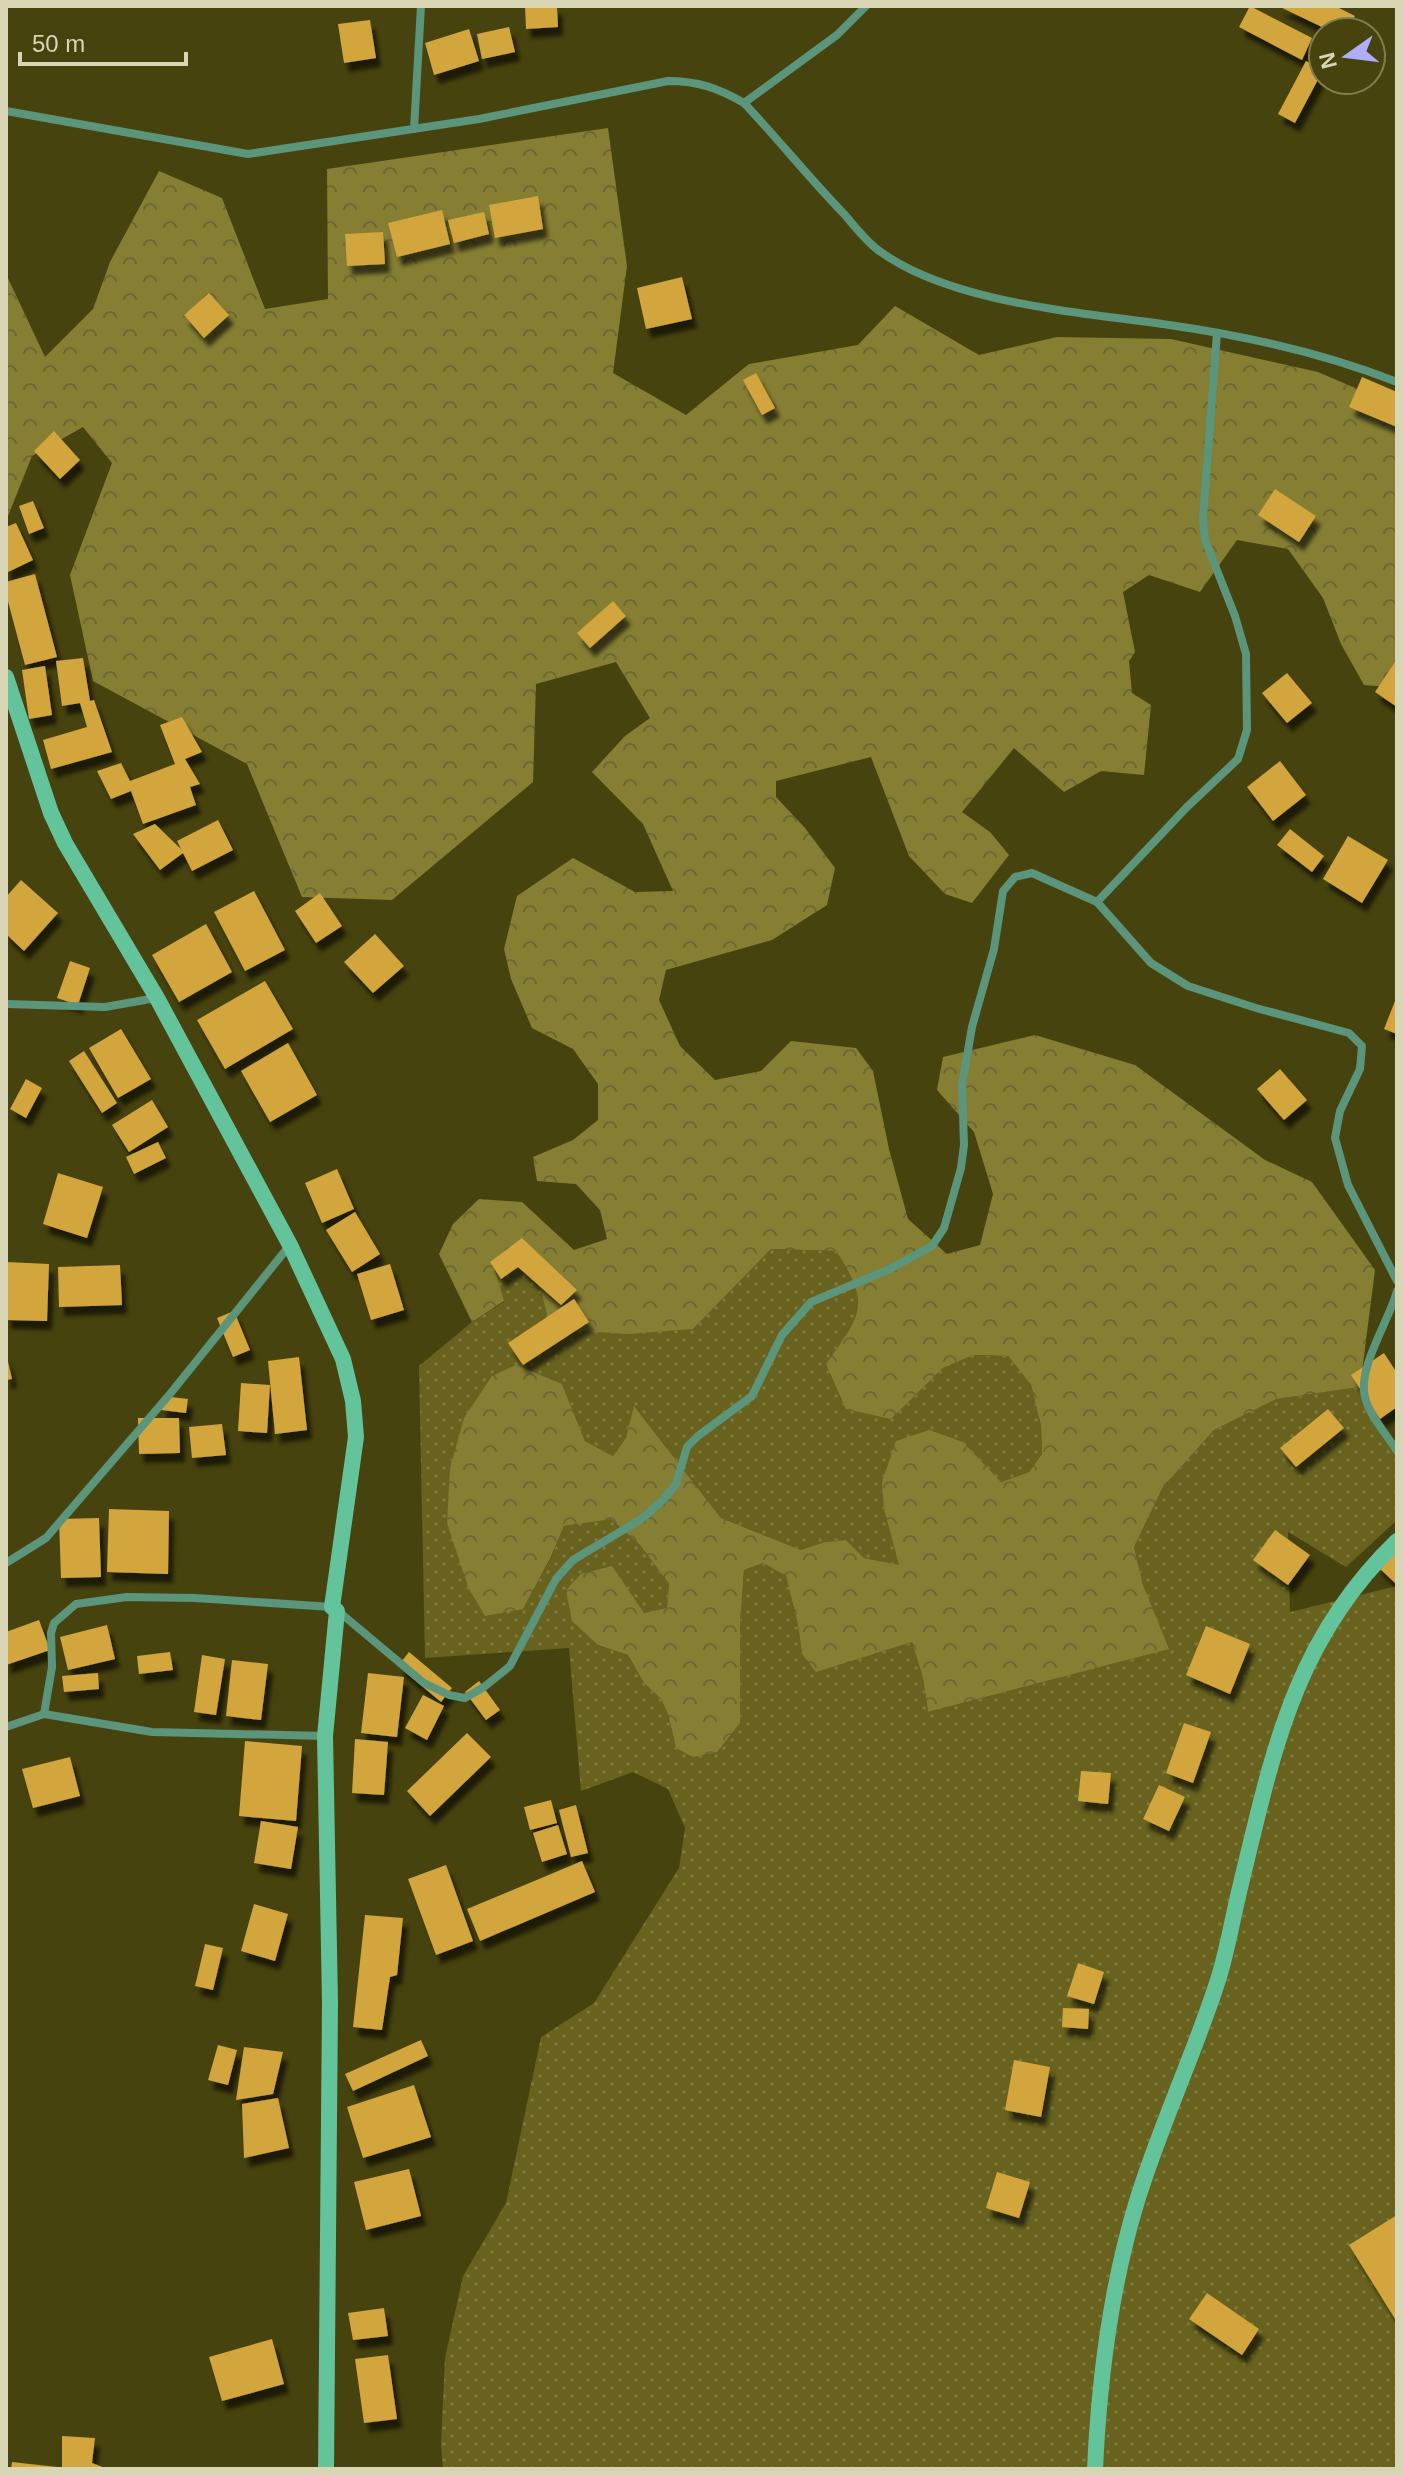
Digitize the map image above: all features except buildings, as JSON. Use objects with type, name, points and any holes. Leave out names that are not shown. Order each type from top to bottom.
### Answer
[{"type":"street","points":[[414,129],[421,6]]},
{"type":"street","points":[[744,103],[837,35],[866,6]]},
{"type":"street","points":[[6,111],[248,154],[479,119],[668,81],[694,81],[718,88],[744,103],[877,250],[917,272],[960,288],[1045,309],[1217,333],[1344,361],[1397,382]]},
{"type":"street","points":[[1097,902],[1187,807],[1238,759],[1247,730],[1246,654],[1235,616],[1205,540],[1203,518],[1217,333]]},
{"type":"street","points":[[6,677],[51,813],[65,843],[157,998],[290,1245],[343,1359],[353,1401],[356,1437],[335,1609],[325,1736],[330,2003],[326,2469]]},
{"type":"street","points":[[44,1714],[52,1667],[51,1633],[54,1623],[76,1604],[127,1597],[181,1597],[335,1609],[424,1683],[449,1695],[465,1698],[510,1666],[556,1579],[573,1560],[643,1518],[664,1499],[676,1484],[687,1447],[752,1396],[782,1335],[811,1302],[890,1269],[932,1246],[944,1228],[961,1168],[964,1145],[962,1085],[969,1041],[994,949],[1003,891],[1015,877],[1032,873],[1097,902],[1151,963],[1188,986],[1349,1033],[1362,1046],[1360,1069],[1340,1111],[1335,1138],[1348,1185],[1397,1281]]},
{"type":"street","points":[[6,1004],[105,1007],[157,998]]},
{"type":"street","points":[[6,1563],[46,1538],[170,1394],[290,1245]]},
{"type":"street","points":[[1397,1291],[1371,1354],[1364,1386],[1369,1407],[1397,1451]]},
{"type":"street","points":[[1095,2469],[1098,2402],[1115,2297],[1136,2202],[1219,1978],[1269,1767],[1288,1709],[1316,1643],[1338,1609],[1397,1541]]},
{"type":"street","points":[[6,1727],[44,1714],[152,1732],[325,1736]]},
{"type":"shaded area","points":[[771,1249],[836,1251],[854,1285],[858,1298],[857,1310],[854,1321],[826,1364],[891,1419],[943,1368],[972,1355],[1008,1356],[1031,1385],[1041,1426],[1042,1454],[1029,1472],[1001,1482],[982,1464],[884,1509],[900,1566],[864,1558],[846,1540],[825,1542],[801,1550],[721,1518],[635,1407],[626,1438],[613,1456],[585,1441],[562,1384],[523,1609],[550,1560],[564,1526],[611,1518],[640,1545],[669,1584],[667,1609],[644,1613],[598,1645],[628,1655],[644,1683],[661,1699],[676,1748],[740,1723],[740,1624],[744,1570],[763,1563],[786,1576],[802,1654],[816,1671],[912,1642],[923,1678],[928,1712],[1168,1649],[1143,1585],[1134,1547],[1163,1487],[1214,1430],[1275,1399],[1360,1387],[1397,1449],[1397,1520],[1346,1567],[1288,1532],[1290,1612],[1397,1586],[1397,2469],[443,2469],[441,2445],[445,2358],[463,2276],[506,2203],[541,2037],[594,2003],[679,1868],[685,1828],[668,1789],[633,1772],[581,1791],[569,1648],[425,1658],[419,1366],[472,1322],[504,1302],[494,1270],[536,1267],[693,1329]]},
{"type":"green space","points":[[608,128],[627,266],[613,373],[686,415],[749,364],[858,345],[895,306],[979,355],[1057,337],[1171,339],[1318,372],[1397,406],[1397,674],[1389,687],[1364,685],[1341,644],[1323,598],[1288,549],[1237,540],[1200,592],[1149,575],[1123,592],[1135,652],[1129,661],[1132,693],[1151,705],[1144,775],[1101,771],[1064,792],[1014,748],[962,812],[990,832],[1009,855],[972,903],[945,894],[909,856],[871,757],[776,781],[776,797],[805,828],[835,868],[827,905],[772,940],[666,970],[659,1000],[680,1046],[715,1080],[761,1071],[791,1041],[856,1048],[873,1071],[908,1219],[947,1254],[980,1245],[993,1194],[974,1132],[937,1090],[943,1057],[1035,1035],[1135,1065],[1265,1160],[1312,1182],[1375,1270],[1360,1387],[1276,1399],[1214,1430],[1163,1487],[1134,1547],[1143,1585],[1169,1649],[928,1712],[923,1678],[912,1642],[816,1672],[802,1654],[786,1576],[763,1563],[744,1570],[740,1624],[740,1723],[717,1752],[693,1757],[676,1748],[661,1699],[644,1683],[628,1655],[598,1645],[572,1621],[566,1590],[581,1574],[612,1566],[644,1613],[667,1608],[669,1584],[640,1545],[611,1519],[564,1526],[523,1609],[485,1616],[469,1589],[447,1523],[450,1468],[464,1418],[492,1376],[516,1365],[562,1384],[585,1441],[613,1456],[626,1438],[634,1406],[721,1518],[801,1550],[825,1542],[846,1540],[864,1558],[899,1565],[884,1509],[882,1482],[896,1441],[929,1430],[963,1442],[1001,1482],[1029,1472],[1042,1454],[1041,1426],[1031,1385],[1008,1356],[973,1355],[943,1368],[891,1419],[846,1409],[826,1364],[854,1321],[858,1298],[836,1251],[771,1249],[693,1329],[627,1334],[551,1329],[535,1267],[495,1270],[504,1301],[472,1322],[439,1254],[453,1224],[479,1199],[522,1202],[574,1250],[607,1239],[600,1210],[576,1184],[537,1181],[533,1157],[573,1140],[598,1120],[598,1084],[573,1049],[532,1028],[511,979],[504,949],[517,896],[573,858],[635,892],[673,891],[643,824],[592,772],[625,736],[650,718],[616,662],[536,684],[533,782],[392,900],[302,897],[247,764],[93,681],[70,575],[112,463],[83,427],[32,456],[6,521],[6,274],[45,357],[93,309],[110,262],[159,171],[222,198],[265,309],[328,299],[327,169]]}]
